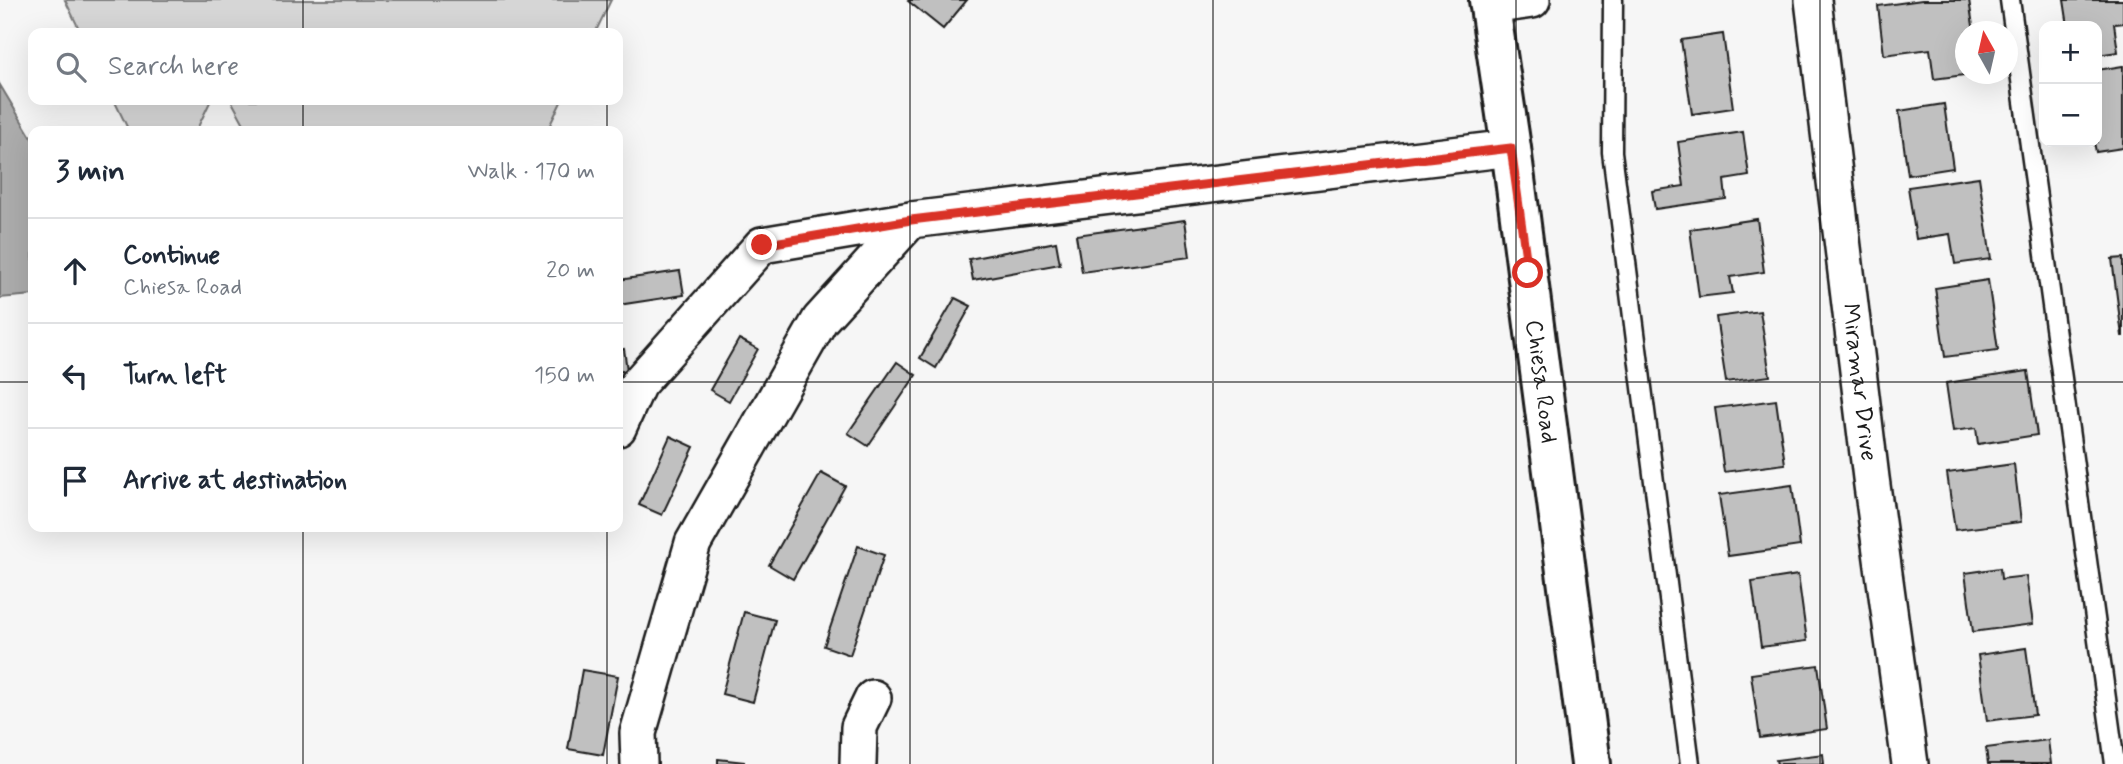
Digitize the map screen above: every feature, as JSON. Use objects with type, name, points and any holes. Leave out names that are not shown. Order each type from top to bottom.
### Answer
[{"type":"main road","name":"Chiesa Road","points":[[1490,3],[1591,764]]},
{"type":"street","points":[[1490,3],[1532,0]]},
{"type":"street","name":"Miramar Drive","points":[[1813,0],[1871,478],[1910,764]]},
{"type":"street","points":[[623,417],[638,384],[762,245],[911,220],[1511,148]]},
{"type":"street","points":[[639,764],[638,733],[693,543],[820,320],[911,220]]},
{"type":"street","points":[[858,764],[859,727],[873,698]]},
{"type":"lane","points":[[1613,0],[1612,152],[1690,764]]},
{"type":"lane","points":[[2010,0],[2115,764]]},
{"type":"shaded area","points":[[65,0],[611,0],[597,28],[79,28]]},
{"type":"shaded area","points":[[0,85],[28,132],[28,295],[0,298]]},
{"type":"shaded area","points":[[116,105],[209,105],[198,126],[127,126]]},
{"type":"shaded area","points":[[234,105],[560,105],[549,126],[245,126]]},
{"type":"building","points":[[909,0],[967,0],[943,29]]},
{"type":"building","points":[[1922,0],[1969,0],[1972,21],[1955,21],[1955,76],[1934,79],[1930,49],[1884,55],[1878,6]]},
{"type":"building","points":[[2064,0],[2123,0],[2123,23],[2114,24],[2118,52],[2102,54],[2102,21],[2067,21]]},
{"type":"building","points":[[1723,34],[1733,108],[1692,114],[1681,40]]},
{"type":"building","points":[[2123,66],[2123,148],[2096,152],[2095,147],[2102,147],[2102,69]]},
{"type":"building","points":[[1944,104],[1953,168],[1908,175],[1899,111]]},
{"type":"building","points":[[1743,132],[1749,176],[1724,180],[1726,199],[1655,209],[1652,191],[1684,186],[1678,142]]},
{"type":"building","points":[[1979,177],[1991,259],[1955,264],[1950,234],[1916,239],[1908,187]]},
{"type":"building","points":[[1757,219],[1764,272],[1730,277],[1733,293],[1699,297],[1690,229]]},
{"type":"building","points":[[1185,220],[1190,257],[1082,272],[1076,235]]},
{"type":"building","points":[[1056,242],[1060,264],[973,280],[969,259]]},
{"type":"building","points":[[2123,258],[2123,336],[2122,336],[2112,259]]},
{"type":"building","points":[[680,271],[684,295],[623,304],[623,279]]},
{"type":"building","points":[[1988,280],[1998,350],[1945,357],[1935,288]]},
{"type":"building","points":[[955,298],[971,306],[936,368],[920,358]]},
{"type":"building","points":[[1760,311],[1770,376],[1726,382],[1716,317]]},
{"type":"building","points":[[739,339],[758,349],[729,401],[710,390]]},
{"type":"building","points":[[623,349],[627,370],[623,371]]},
{"type":"building","points":[[897,362],[916,375],[868,446],[848,433]]},
{"type":"building","points":[[2028,371],[2037,435],[1978,444],[1976,428],[1953,431],[1946,383]]},
{"type":"building","points":[[1776,400],[1785,464],[1724,472],[1715,408]]},
{"type":"building","points":[[670,436],[694,447],[662,515],[639,505]]},
{"type":"building","points":[[2014,464],[2021,522],[1955,530],[1947,473]]},
{"type":"building","points":[[821,473],[845,486],[793,579],[769,565]]},
{"type":"building","points":[[1792,485],[1800,546],[1728,556],[1719,495]]},
{"type":"building","points":[[858,546],[884,555],[850,655],[824,646]]},
{"type":"building","points":[[2000,568],[2001,579],[2026,576],[2033,624],[1973,632],[1965,573]]},
{"type":"building","points":[[1798,575],[1807,641],[1761,647],[1752,582]]},
{"type":"building","points":[[744,612],[775,620],[753,702],[722,694]]},
{"type":"building","points":[[2026,648],[2035,715],[1987,721],[1978,655]]},
{"type":"building","points":[[1818,665],[1827,729],[1760,738],[1751,674]]},
{"type":"building","points":[[582,670],[618,676],[603,755],[568,749]]},
{"type":"building","points":[[2048,740],[2051,764],[1988,764],[1986,748]]},
{"type":"building","points":[[1823,754],[1824,764],[1777,764],[1776,760]]},
{"type":"building","points":[[718,759],[744,762],[744,764],[718,764]]},
{"type":"route","points":[[762,245],[911,220],[1511,148],[1528,273]]}]
